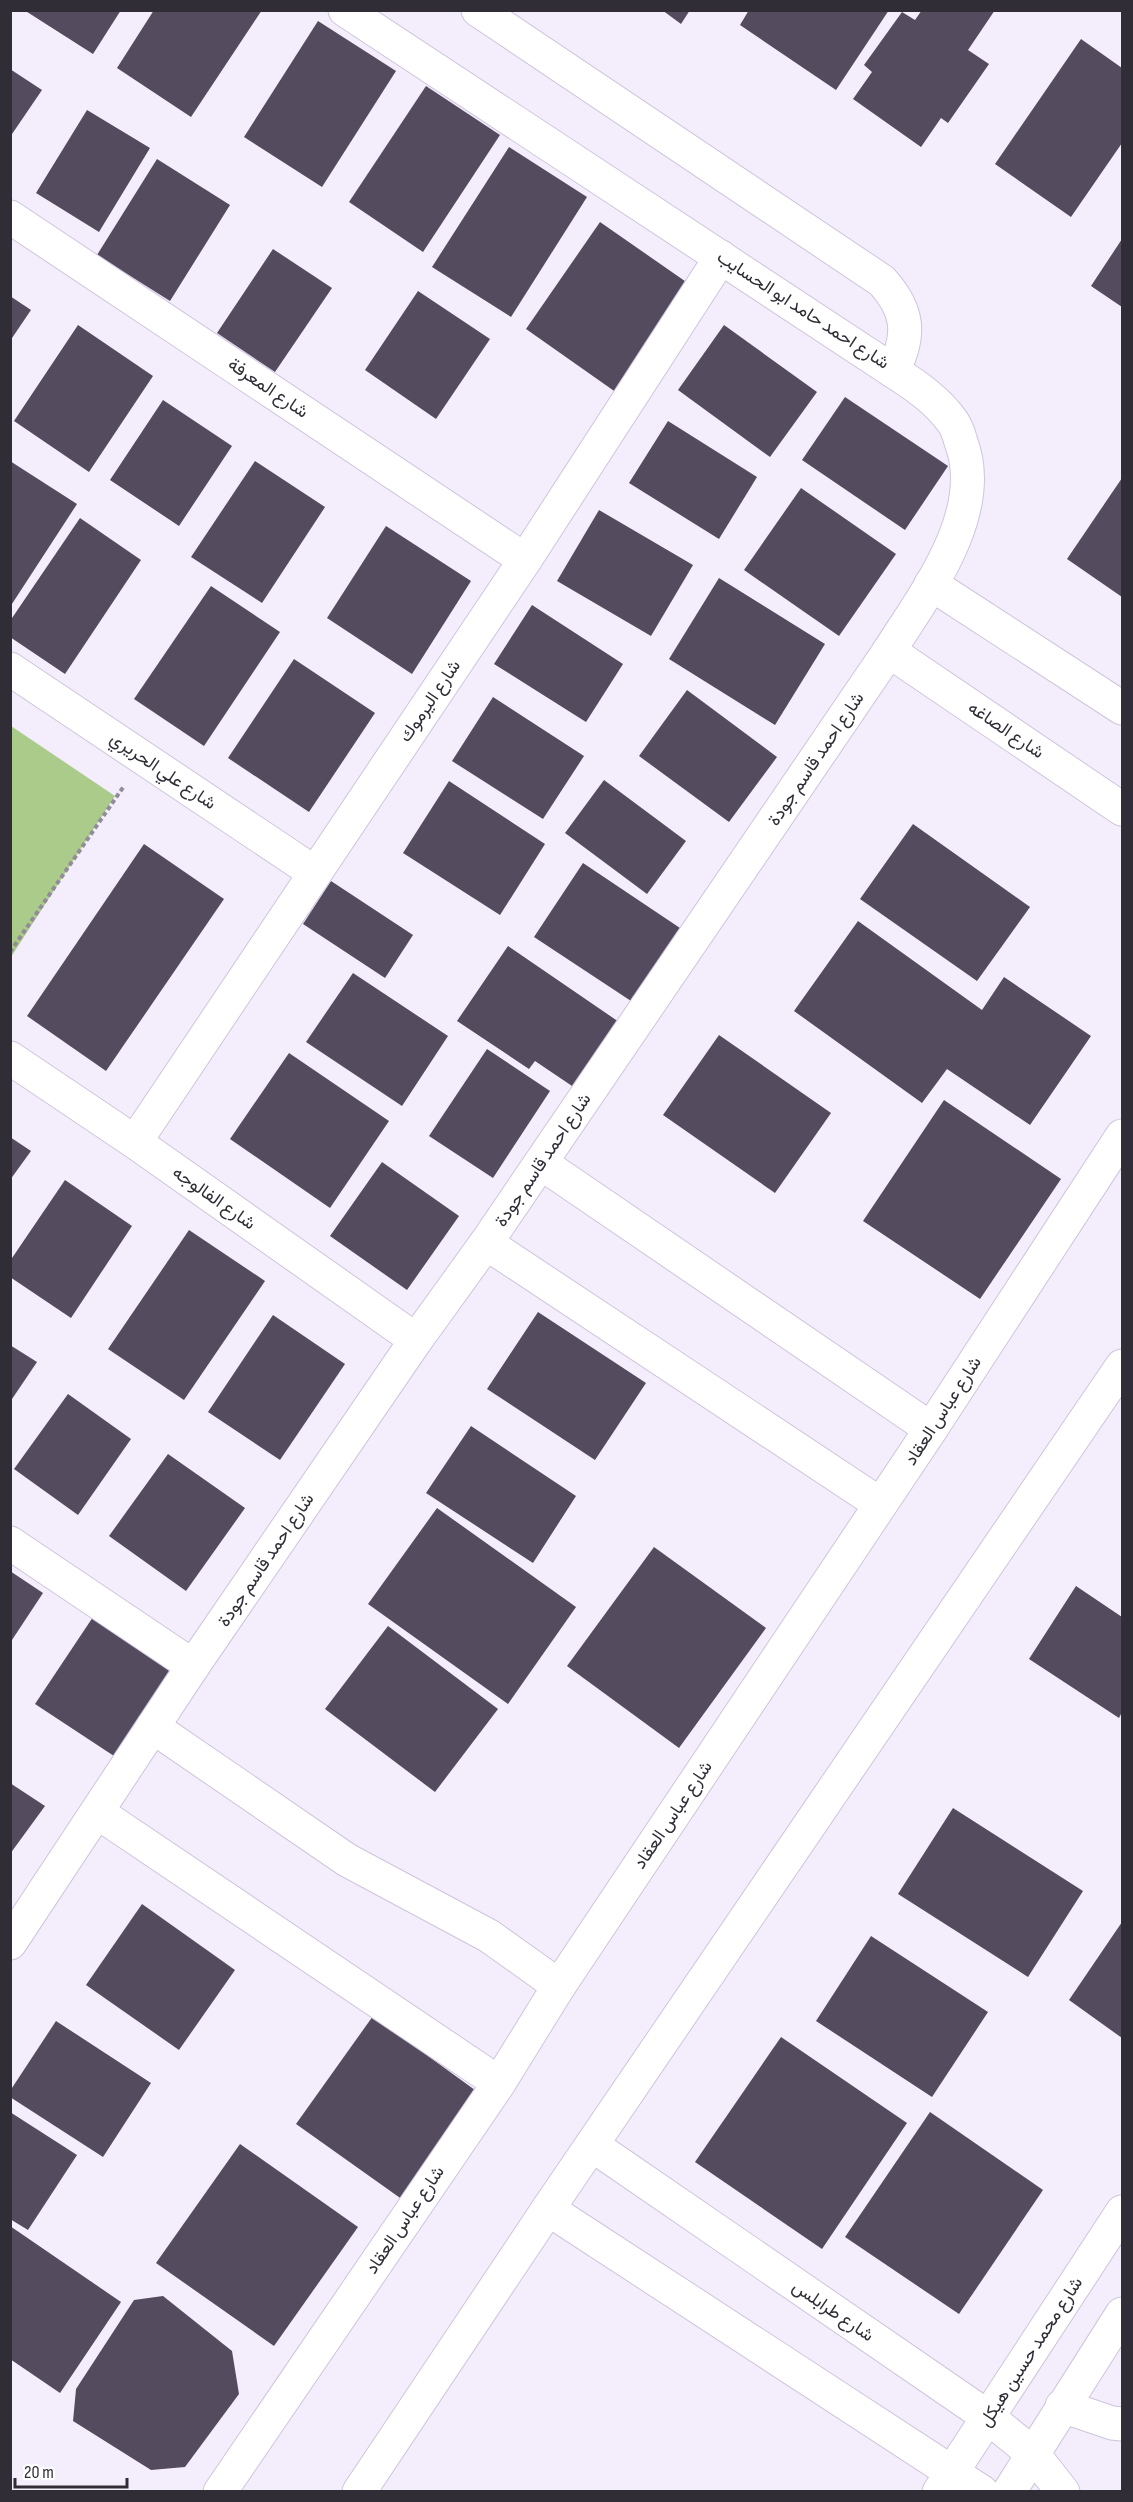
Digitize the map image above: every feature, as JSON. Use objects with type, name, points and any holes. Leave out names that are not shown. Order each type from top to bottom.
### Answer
[{"type":"street","name":"شارع احمد حامد ابو الحسايب","points":[[345,10],[893,370],[903,351],[906,332],[903,313],[895,296],[882,281],[478,10]]},
{"type":"street","name":"شارع المعرفة","points":[[10,217],[525,560]]},
{"type":"street","name":"شارع اليرموك","points":[[135,1142],[525,560],[721,257]]},
{"type":"street","name":"شارع احمد قاسم جودة","points":[[10,1943],[193,1666],[416,1340],[541,1163],[889,651],[931,584],[951,545],[964,504],[968,477],[964,451],[954,423],[936,402],[893,370]]},
{"type":"street","points":[[931,584],[1122,708]]},
{"type":"street","name":"شارع الصاغه","points":[[889,651],[1122,809]]},
{"type":"street","name":"شارع علي الحريري","points":[[10,669],[315,873]]},
{"type":"street","name":"شارع الفالوجه","points":[[10,1058],[135,1142],[416,1340]]},
{"type":"street","name":"شارع عباس العقاد","points":[[220,2492],[499,2082],[559,1986],[932,1429],[1122,1136]]},
{"type":"street","points":[[541,1163],[932,1429]]},
{"type":"street","points":[[486,1243],[880,1504]]},
{"type":"street","points":[[359,2492],[1122,1366]]},
{"type":"street","points":[[10,1543],[193,1666]]},
{"type":"street","points":[[153,1727],[347,1860],[489,1936],[559,1986]]},
{"type":"street","points":[[97,1812],[499,2082]]},
{"type":"street","name":"شارع طرابلس","points":[[592,2145],[988,2417],[1033,2454],[1063,2492]]},
{"type":"street","points":[[548,2210],[946,2482],[982,2492]]},
{"type":"street","name":"شارع محمد حسين هيكل","points":[[946,2482],[1122,2212]]},
{"type":"street","points":[[1009,2492],[1122,2314]]},
{"type":"street","points":[[1062,2406],[1112,2423],[1122,2424]]},
{"type":"path","points":[[10,952],[142,758]]},
{"type":"green space","points":[[11,726],[115,796],[11,957]]},
{"type":"building","points":[[24,10],[121,10],[93,54]]},
{"type":"building","points":[[154,10],[262,10],[191,117],[117,68]]},
{"type":"building","points":[[662,10],[690,10],[681,24]]},
{"type":"building","points":[[749,10],[889,10],[836,90],[740,25]]},
{"type":"building","points":[[922,10],[995,10],[968,50],[989,64],[948,123],[941,118],[921,147],[853,99],[872,72],[864,65],[902,12],[915,20]]},
{"type":"building","points":[[318,21],[396,71],[322,187],[244,137]]},
{"type":"building","points":[[1081,39],[1122,68],[1122,143],[1071,217],[995,164]]},
{"type":"building","points":[[10,69],[42,90],[10,137]]},
{"type":"building","points":[[426,86],[500,135],[423,252],[349,202]]},
{"type":"building","points":[[87,110],[150,148],[99,232],[36,193]]},
{"type":"building","points":[[509,147],[587,197],[511,317],[432,267]]},
{"type":"building","points":[[157,159],[230,205],[170,301],[97,255]]},
{"type":"building","points":[[600,222],[692,286],[617,393],[526,329]]},
{"type":"building","points":[[1122,239],[1122,307],[1091,286]]},
{"type":"building","points":[[273,249],[332,288],[275,372],[217,333]]},
{"type":"building","points":[[418,291],[490,339],[436,419],[365,370]]},
{"type":"building","points":[[10,296],[31,310],[10,341]]},
{"type":"building","points":[[78,325],[153,376],[89,472],[14,421]]},
{"type":"building","points":[[724,325],[817,392],[770,457],[678,390]]},
{"type":"building","points":[[845,397],[948,466],[905,530],[802,460]]},
{"type":"building","points":[[163,400],[232,446],[179,526],[110,480]]},
{"type":"building","points":[[668,421],[757,477],[719,539],[629,483]]},
{"type":"building","points":[[10,461],[77,504],[10,607]]},
{"type":"building","points":[[255,461],[325,507],[262,603],[191,557]]},
{"type":"building","points":[[1122,478],[1122,597],[1067,559]]},
{"type":"building","points":[[801,488],[896,554],[839,636],[744,570]]},
{"type":"building","points":[[599,510],[693,565],[651,636],[557,581]]},
{"type":"building","points":[[80,518],[141,560],[65,674],[10,637],[10,621]]},
{"type":"building","points":[[386,526],[471,581],[412,674],[327,618]]},
{"type":"building","points":[[719,578],[825,644],[775,725],[669,659]]},
{"type":"building","points":[[211,586],[280,632],[204,746],[134,699]]},
{"type":"building","points":[[532,605],[623,664],[586,722],[494,664]]},
{"type":"building","points":[[294,659],[375,713],[309,812],[228,758]]},
{"type":"building","points":[[687,690],[777,757],[729,822],[639,756]]},
{"type":"building","points":[[493,697],[584,756],[543,819],[452,761]]},
{"type":"building","points":[[604,780],[686,841],[647,894],[565,833]]},
{"type":"building","points":[[449,781],[545,844],[500,915],[403,853]]},
{"type":"building","points":[[913,824],[1030,907],[977,981],[860,899]]},
{"type":"building","points":[[144,844],[224,899],[106,1071],[27,1016]]},
{"type":"building","points":[[583,863],[680,928],[631,1001],[534,937]]},
{"type":"building","points":[[331,881],[413,935],[385,978],[303,924]]},
{"type":"building","points":[[858,921],[982,1010],[1004,977],[1091,1036],[1030,1125],[947,1069],[922,1103],[794,1011]]},
{"type":"building","points":[[508,946],[619,1022],[575,1088],[535,1061],[529,1069],[457,1021]]},
{"type":"building","points":[[353,973],[448,1036],[402,1106],[306,1042]]},
{"type":"building","points":[[719,1035],[831,1113],[775,1193],[663,1115]]},
{"type":"building","points":[[487,1049],[550,1091],[493,1178],[429,1136]]},
{"type":"building","points":[[289,1053],[389,1121],[330,1208],[230,1139]]},
{"type":"building","points":[[944,1100],[1061,1179],[980,1299],[863,1221]]},
{"type":"building","points":[[10,1137],[31,1151],[10,1180]]},
{"type":"building","points":[[382,1162],[459,1216],[407,1290],[330,1236]]},
{"type":"building","points":[[65,1180],[132,1226],[71,1318],[10,1277],[10,1261]]},
{"type":"building","points":[[189,1230],[265,1281],[184,1400],[108,1349]]},
{"type":"building","points":[[538,1312],[646,1383],[595,1460],[487,1389]]},
{"type":"building","points":[[273,1315],[345,1364],[280,1460],[208,1412]]},
{"type":"building","points":[[10,1345],[37,1362],[10,1402]]},
{"type":"building","points":[[68,1394],[131,1439],[78,1515],[14,1469]]},
{"type":"building","points":[[471,1426],[576,1496],[533,1563],[426,1493]]},
{"type":"building","points":[[168,1454],[245,1508],[186,1591],[109,1536]]},
{"type":"building","points":[[437,1508],[576,1607],[508,1704],[368,1604]]},
{"type":"building","points":[[654,1547],[766,1628],[679,1748],[567,1666]]},
{"type":"building","points":[[10,1571],[43,1593],[10,1643]]},
{"type":"building","points":[[1076,1586],[1122,1617],[1122,1712],[1119,1718],[1029,1659]]},
{"type":"building","points":[[101,1605],[183,1660],[117,1758],[35,1704]]},
{"type":"building","points":[[388,1626],[498,1709],[435,1792],[325,1709]]},
{"type":"building","points":[[10,1783],[45,1806],[10,1854]]},
{"type":"building","points":[[953,1808],[1083,1891],[1028,1977],[898,1894]]},
{"type":"building","points":[[142,1904],[235,1970],[179,2050],[86,1985]]},
{"type":"building","points":[[1122,1922],[1122,2038],[1069,2000]]},
{"type":"building","points":[[871,1936],[988,2012],[932,2097],[816,2021]]},
{"type":"building","points":[[373,2016],[479,2093],[403,2200],[296,2124]]},
{"type":"building","points":[[56,2021],[151,2083],[103,2157],[10,2097],[10,2091]]},
{"type":"building","points":[[781,2037],[907,2123],[822,2249],[695,2162]]},
{"type":"building","points":[[10,2112],[77,2155],[28,2230],[10,2219]]},
{"type":"building","points":[[930,2112],[1043,2190],[959,2314],[845,2237]]},
{"type":"building","points":[[240,2144],[358,2227],[274,2346],[156,2263]]},
{"type":"building","points":[[10,2226],[121,2302],[60,2393],[10,2359]]},
{"type":"building","points":[[163,2296],[232,2351],[239,2394],[185,2467],[151,2470],[73,2421],[76,2389],[134,2300]]}]
